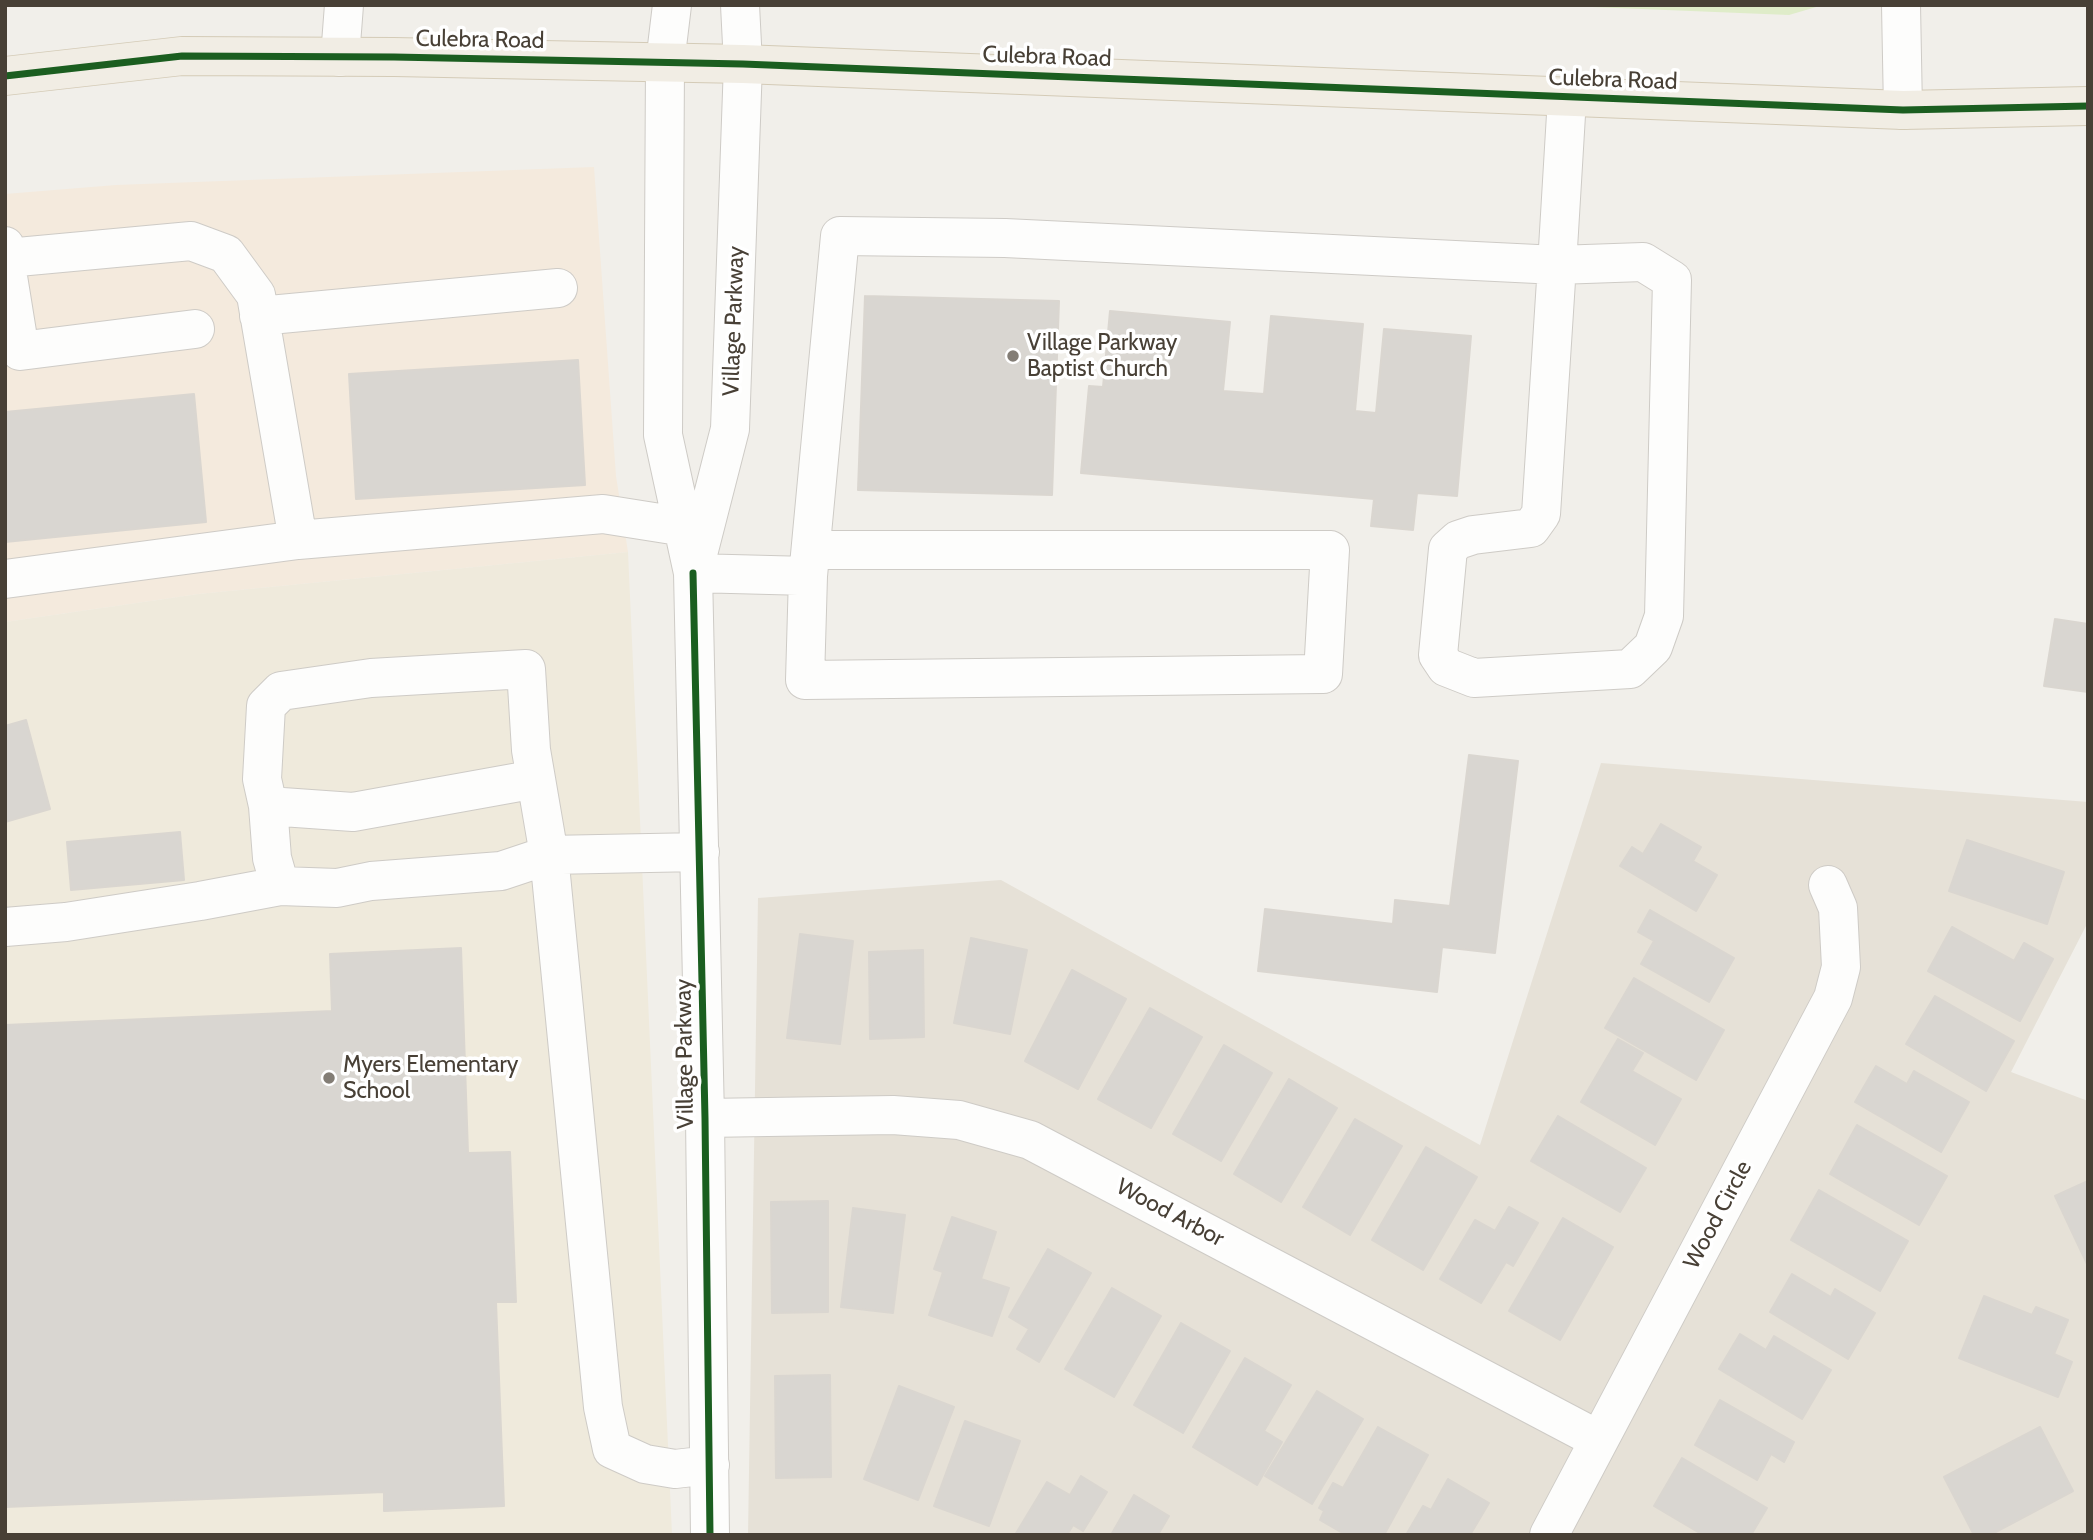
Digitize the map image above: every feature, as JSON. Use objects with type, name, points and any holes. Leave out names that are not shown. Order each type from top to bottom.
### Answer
[{"type":"main road","name":"Culebra Road","points":[[5,76],[183,56],[340,57],[743,64],[1903,110],[2088,106]]},
{"type":"street","points":[[340,57],[344,5]]},
{"type":"street","name":"Village Parkway","points":[[672,5],[665,63],[663,435],[694,530],[710,1535]]},
{"type":"street","name":"Village Parkway","points":[[694,530],[730,429],[743,64],[740,5]]},
{"type":"street","points":[[1901,5],[1903,110]]},
{"type":"street","points":[[694,573],[809,563],[1330,550],[1323,674],[805,680],[809,563],[840,236],[1005,238],[1557,265],[1643,262],[1672,280],[1664,616],[1653,647],[1630,669],[1474,678],[1446,667],[1438,655],[1448,548],[1458,540],[1473,535],[1531,528],[1541,514],[1557,265],[1567,98]]},
{"type":"street","points":[[195,329],[13,352],[6,254],[191,241],[226,254],[256,295],[298,540]]},
{"type":"street","points":[[259,316],[558,288]]},
{"type":"street","points":[[5,579],[298,540],[603,514],[694,530]]},
{"type":"street","points":[[280,886],[272,858],[268,806],[262,779],[266,706],[281,691],[371,678],[526,669],[531,750],[549,855],[603,1407],[612,1449],[645,1464],[675,1469],[709,1465]]},
{"type":"street","points":[[268,806],[353,812],[536,779]]},
{"type":"street","points":[[5,927],[66,922],[280,886],[337,888],[371,881],[501,871],[549,855],[700,852]]},
{"type":"street","name":"Wood Circle","points":[[1549,1535],[1833,998],[1841,967],[1838,908],[1828,885]]},
{"type":"street","name":"Wood Arbor","points":[[705,1118],[906,1116],[959,1120],[1030,1140],[1599,1440]]},
{"type":"shaded area","points":[[594,167],[616,476],[628,552],[199,594],[5,622],[5,194],[116,185]]},
{"type":"shaded area","name":"Myers Elementary School","points":[[628,552],[672,1535],[5,1535],[5,622],[199,594]]},
{"type":"shaded area","points":[[1601,763],[2088,802],[2088,922],[2011,1072],[2088,1101],[2088,1535],[748,1535],[758,898],[1001,880],[1480,1145]]},
{"type":"green space","points":[[1543,5],[1823,5],[1789,15]]},
{"type":"building","points":[[865,296],[1059,301],[1052,495],[858,490]]},
{"type":"building","points":[[1110,311],[1230,322],[1223,391],[1264,394],[1271,316],[1363,324],[1355,411],[1376,413],[1384,329],[1471,336],[1457,496],[1417,493],[1413,530],[1371,526],[1374,499],[1081,473],[1089,386],[1103,387]]},
{"type":"building","points":[[578,360],[585,485],[356,499],[349,374]]},
{"type":"building","points":[[194,394],[206,522],[5,542],[5,412]]},
{"type":"building","points":[[2055,619],[2088,624],[2088,692],[2044,686]]},
{"type":"building","points":[[26,720],[50,809],[5,822],[5,726]]},
{"type":"building","points":[[1469,755],[1518,761],[1495,953],[1442,947],[1437,992],[1258,971],[1265,909],[1393,924],[1395,900],[1450,906]]},
{"type":"building","points":[[1661,824],[1701,847],[1693,861],[1717,875],[1696,911],[1620,866],[1632,847],[1643,854]]},
{"type":"building","points":[[180,832],[184,880],[71,890],[67,842]]},
{"type":"building","points":[[1967,840],[2064,872],[2047,924],[1949,891]]},
{"type":"building","points":[[1650,910],[1734,958],[1709,1002],[1641,964],[1654,941],[1638,932]]},
{"type":"building","points":[[1952,927],[2014,961],[2024,943],[2053,959],[2020,1021],[1928,971]]},
{"type":"building","points":[[800,934],[853,941],[840,1044],[787,1038]]},
{"type":"building","points":[[971,938],[1027,950],[1010,1034],[954,1023]]},
{"type":"building","points":[[461,948],[468,1153],[510,1152],[516,1302],[496,1302],[504,1506],[384,1511],[384,1492],[5,1507],[5,1025],[332,1011],[330,954]]},
{"type":"building","points":[[923,950],[924,1037],[870,1039],[869,952]]},
{"type":"building","points":[[1072,970],[1126,999],[1078,1089],[1025,1061]]},
{"type":"building","points":[[1634,978],[1724,1030],[1696,1080],[1605,1028]]},
{"type":"building","points":[[1935,996],[2014,1041],[1986,1091],[1906,1044]]},
{"type":"building","points":[[1150,1008],[1202,1037],[1151,1128],[1098,1099]]},
{"type":"building","points":[[1618,1039],[1643,1053],[1632,1071],[1681,1099],[1655,1145],[1581,1102]]},
{"type":"building","points":[[1224,1045],[1272,1073],[1221,1161],[1173,1134]]},
{"type":"building","points":[[1876,1066],[1907,1084],[1914,1071],[1969,1102],[1941,1152],[1855,1102]]},
{"type":"building","points":[[1289,1079],[1337,1108],[1281,1202],[1234,1174]]},
{"type":"building","points":[[1558,1116],[1646,1168],[1620,1212],[1531,1161]]},
{"type":"building","points":[[1355,1119],[1402,1146],[1350,1235],[1303,1207]]},
{"type":"building","points":[[1857,1125],[1947,1176],[1919,1225],[1830,1174]]},
{"type":"building","points":[[1426,1147],[1477,1177],[1423,1270],[1372,1240]]},
{"type":"building","points":[[2088,1181],[2088,1266],[2055,1196]]},
{"type":"building","points":[[1819,1190],[1908,1241],[1880,1291],[1791,1240]]},
{"type":"building","points":[[828,1201],[828,1312],[772,1313],[771,1202]]},
{"type":"building","points":[[1509,1207],[1538,1223],[1513,1266],[1506,1262],[1481,1303],[1440,1279],[1475,1220],[1495,1231]]},
{"type":"building","points":[[853,1208],[905,1215],[893,1313],[841,1307]]},
{"type":"building","points":[[952,1217],[996,1232],[981,1279],[1009,1288],[992,1336],[929,1315],[943,1272],[934,1269]]},
{"type":"building","points":[[1563,1218],[1613,1247],[1560,1340],[1509,1311]]},
{"type":"building","points":[[1048,1249],[1091,1273],[1039,1362],[1017,1349],[1029,1329],[1009,1317]]},
{"type":"building","points":[[1792,1274],[1831,1297],[1835,1289],[1875,1313],[1848,1359],[1770,1312]]},
{"type":"building","points":[[1112,1288],[1161,1316],[1114,1397],[1065,1369]]},
{"type":"building","points":[[1984,1296],[2032,1315],[2036,1307],[2068,1320],[2054,1354],[2072,1362],[2058,1397],[1959,1358]]},
{"type":"building","points":[[1181,1323],[1230,1351],[1183,1433],[1134,1405]]},
{"type":"building","points":[[1740,1334],[1766,1350],[1774,1336],[1831,1370],[1802,1419],[1719,1369]]},
{"type":"building","points":[[1245,1358],[1291,1385],[1264,1431],[1282,1442],[1257,1485],[1193,1447]]},
{"type":"building","points":[[830,1375],[831,1477],[776,1478],[775,1376]]},
{"type":"building","points":[[899,1386],[954,1407],[918,1500],[864,1479]]},
{"type":"building","points":[[1317,1391],[1363,1419],[1312,1504],[1265,1476]]},
{"type":"building","points":[[1720,1400],[1794,1442],[1784,1462],[1771,1454],[1757,1480],[1695,1445]]},
{"type":"building","points":[[965,1421],[1020,1441],[989,1526],[934,1506]]},
{"type":"building","points":[[1378,1427],[1428,1455],[1384,1535],[1346,1535],[1320,1520],[1324,1511],[1319,1508],[1333,1483],[1343,1488]]},
{"type":"building","points":[[2040,1427],[2073,1491],[1990,1535],[1974,1535],[1944,1477]]},
{"type":"building","points":[[1682,1458],[1767,1508],[1751,1535],[1703,1535],[1654,1506]]},
{"type":"building","points":[[1081,1476],[1107,1492],[1083,1531],[1073,1525],[1067,1535],[1015,1535],[1047,1482],[1070,1495]]},
{"type":"building","points":[[1448,1479],[1489,1503],[1470,1535],[1406,1535],[1423,1506],[1431,1510]]},
{"type":"building","points":[[1134,1495],[1169,1516],[1159,1533],[1161,1535],[1111,1535]]},
{"type":"cycle path","points":[[5,76],[182,56],[394,57],[743,64],[1903,110],[2088,106]]},
{"type":"cycle path","points":[[693,573],[705,1118],[710,1535]]},
{"type":"place","name":"Village Parkway Baptist Church","points":[[1013,356]]},
{"type":"place","name":"Myers Elementary School","points":[[329,1078]]}]
